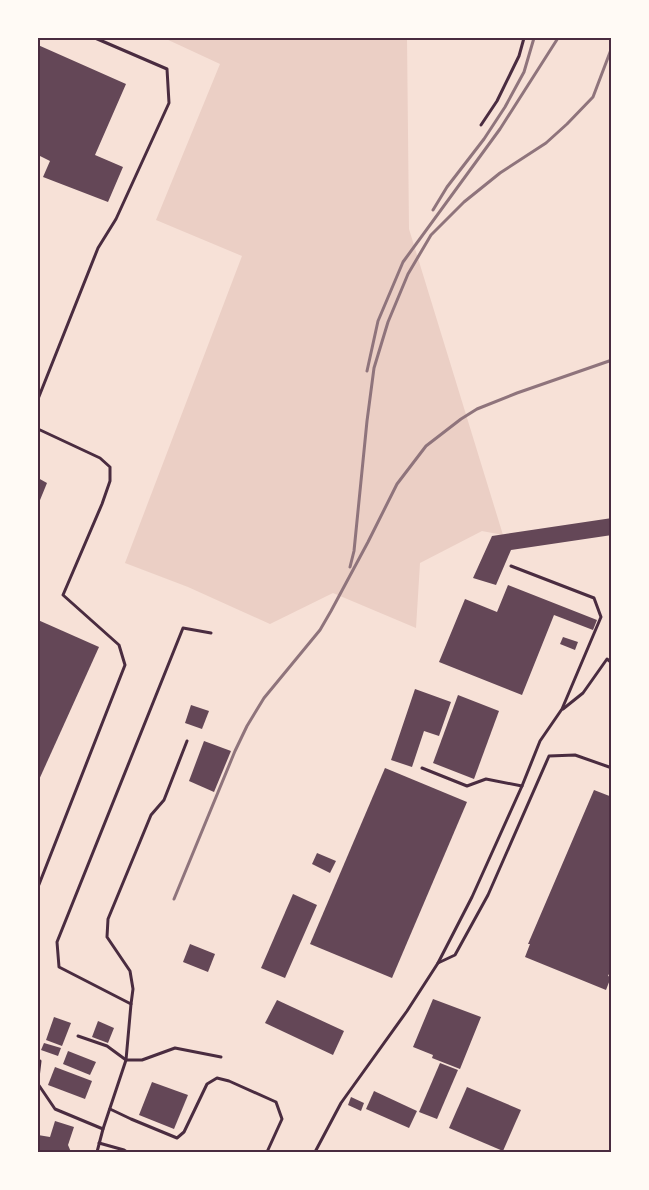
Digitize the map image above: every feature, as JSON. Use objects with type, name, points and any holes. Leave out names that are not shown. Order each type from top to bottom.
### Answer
[{"type":"lane","points":[[38,399],[98,248],[116,219],[169,103],[167,69],[95,38]]},
{"type":"lane","points":[[480,125],[497,101],[519,56],[524,38]]},
{"type":"lane","points":[[38,429],[100,458],[110,467],[110,481],[102,504],[63,595],[119,645],[125,665],[38,887]]},
{"type":"lane","points":[[315,1152],[341,1103],[407,1011],[438,963],[472,897],[540,741],[562,709],[601,617],[594,598],[510,566]]},
{"type":"lane","points":[[131,1004],[58,967],[57,942],[183,628],[211,633]]},
{"type":"lane","points":[[562,709],[583,693],[612,654]]},
{"type":"lane","points":[[608,659],[612,663]]},
{"type":"lane","points":[[98,1152],[103,1129],[126,1060],[133,989],[130,971],[107,937],[108,919],[151,815],[164,800],[187,741]]},
{"type":"lane","points":[[438,963],[455,955],[488,895],[549,756],[575,755],[612,768]]},
{"type":"lane","points":[[422,768],[467,786],[486,779],[522,786]]},
{"type":"lane","points":[[78,1036],[107,1046],[126,1060],[142,1060],[175,1048],[221,1057]]},
{"type":"lane","points":[[38,1078],[40,1061]]},
{"type":"lane","points":[[110,1109],[177,1138],[184,1132],[207,1084],[217,1078],[229,1081],[276,1102],[282,1119],[267,1152]]},
{"type":"lane","points":[[38,1084],[55,1109],[103,1129]]},
{"type":"lane","points":[[99,1143],[127,1152]]},
{"type":"shaded area","points":[[164,38],[407,38],[409,229],[503,535],[482,531],[420,563],[416,628],[333,593],[270,624],[188,587],[125,563],[242,256],[156,220],[220,64]]},
{"type":"building","points":[[38,45],[126,84],[95,155],[123,167],[108,202],[43,177],[50,161],[38,155]]},
{"type":"building","points":[[38,478],[47,483],[38,505]]},
{"type":"building","points":[[612,518],[612,535],[511,550],[496,585],[473,578],[492,536]]},
{"type":"building","points":[[508,585],[597,620],[593,630],[554,615],[522,695],[439,662],[465,599],[497,612]]},
{"type":"building","points":[[38,620],[99,647],[38,782]]},
{"type":"building","points":[[563,637],[578,642],[575,650],[560,644]]},
{"type":"building","points":[[415,689],[451,702],[439,736],[424,731],[412,767],[391,760]]},
{"type":"building","points":[[458,695],[499,711],[474,779],[433,763]]},
{"type":"building","points":[[191,705],[209,711],[202,729],[185,723]]},
{"type":"building","points":[[204,741],[231,751],[214,792],[189,781]]},
{"type":"building","points":[[385,768],[467,802],[392,978],[310,944]]},
{"type":"building","points":[[594,790],[612,797],[612,968],[608,976],[611,977],[606,990],[525,957],[530,944],[528,944]]},
{"type":"building","points":[[317,853],[336,861],[330,873],[312,864]]},
{"type":"building","points":[[293,894],[317,905],[285,978],[261,968]]},
{"type":"building","points":[[190,944],[215,954],[208,972],[183,962]]},
{"type":"building","points":[[433,999],[481,1017],[460,1069],[432,1058],[433,1055],[413,1047]]},
{"type":"building","points":[[277,1000],[344,1031],[333,1055],[265,1023]]},
{"type":"building","points":[[54,1017],[71,1023],[62,1046],[46,1040]]},
{"type":"building","points":[[98,1021],[114,1028],[108,1043],[92,1037]]},
{"type":"building","points":[[44,1043],[61,1048],[58,1056],[41,1050]]},
{"type":"building","points":[[68,1051],[96,1062],[90,1075],[63,1064]]},
{"type":"building","points":[[440,1063],[458,1070],[437,1119],[419,1112]]},
{"type":"building","points":[[55,1067],[92,1081],[85,1099],[48,1085]]},
{"type":"building","points":[[152,1082],[188,1095],[174,1129],[139,1115]]},
{"type":"building","points":[[467,1087],[521,1110],[503,1151],[449,1128]]},
{"type":"building","points":[[374,1091],[417,1111],[409,1128],[366,1109]]},
{"type":"building","points":[[351,1097],[364,1103],[361,1111],[348,1105]]},
{"type":"building","points":[[55,1121],[74,1127],[68,1145],[71,1152],[38,1152],[38,1135],[50,1137]]},
{"type":"railway","points":[[433,210],[447,187],[484,139],[505,107],[524,72],[534,38]]},
{"type":"railway","points":[[367,371],[378,321],[403,262],[500,129],[558,38]]},
{"type":"railway","points":[[350,567],[354,551],[374,368],[388,322],[408,274],[431,235],[464,202],[500,173],[546,143],[593,97],[612,47]]},
{"type":"railway","points":[[174,899],[247,726],[264,698],[320,630],[397,484],[426,446],[477,409],[612,360]]}]
